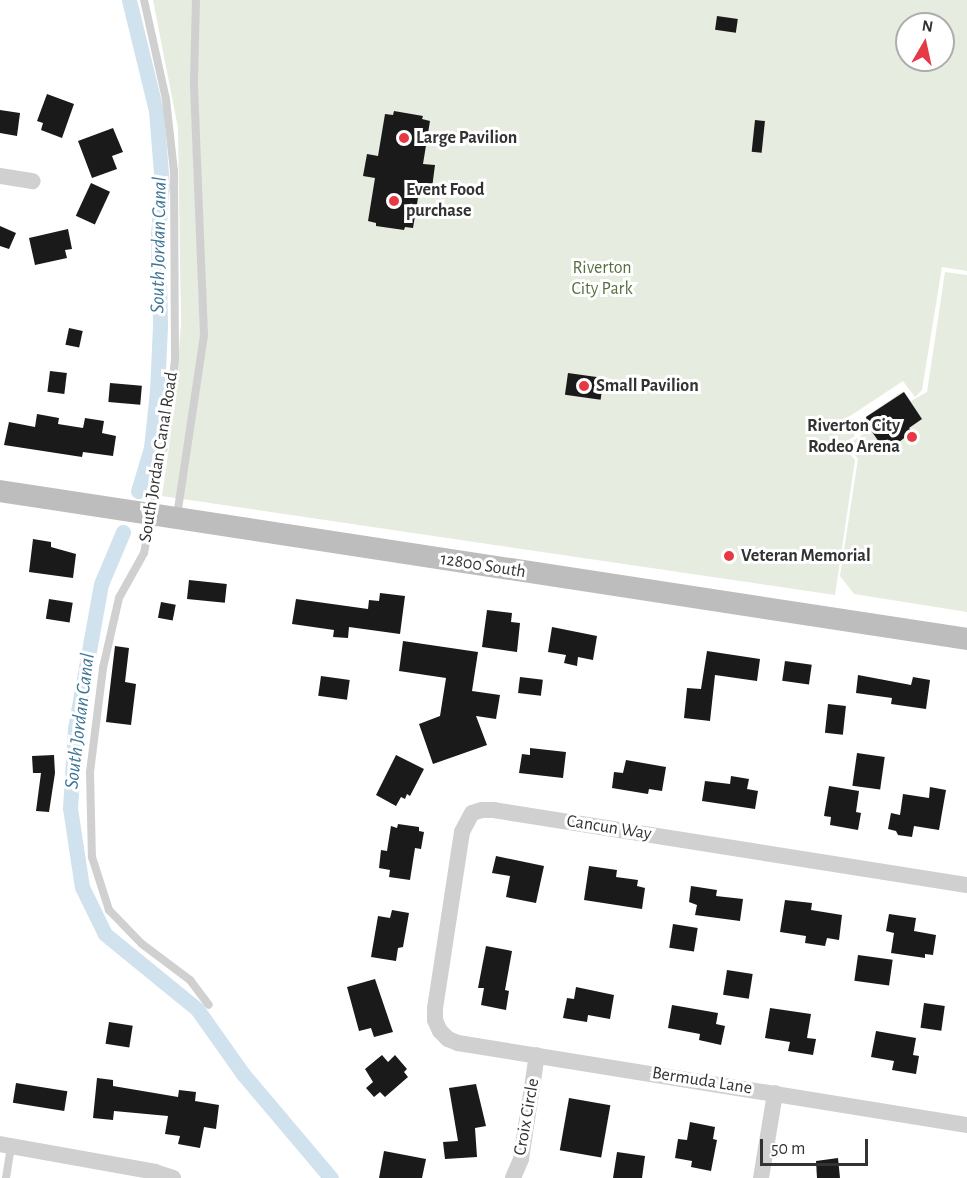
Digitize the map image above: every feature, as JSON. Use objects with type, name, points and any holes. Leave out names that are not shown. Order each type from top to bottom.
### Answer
[{"type":"street","points":[[0,176],[33,181]]},
{"type":"street","name":"12800 South","points":[[0,490],[967,639]]},
{"type":"street","name":"Cancun Way","points":[[440,1031],[435,1020],[435,1008],[462,832],[472,813],[482,810],[967,885]]},
{"type":"street","name":"Bermuda Lane","points":[[440,1031],[448,1039],[458,1043],[775,1092],[967,1125]]},
{"type":"street","name":"Croix Circle","points":[[513,1178],[521,1159],[537,1055]]},
{"type":"street","points":[[761,1178],[775,1092]]},
{"type":"street","points":[[5,1144],[155,1172],[172,1178]]},
{"type":"lane","name":"South Jordan Canal Road","points":[[144,0],[166,99],[174,193],[175,359],[168,425],[144,553],[119,598],[103,668],[90,772],[92,857],[109,910],[142,944],[190,980],[209,1005]]},
{"type":"lane","points":[[176,518],[204,335],[194,81],[196,0]]},
{"type":"lane","points":[[5,1144],[6,1178]]},
{"type":"green space","name":"Riverton City Park","points":[[153,0],[967,0],[967,271],[942,267],[922,390],[915,397],[903,381],[844,420],[855,436],[842,444],[855,460],[835,595],[162,496],[174,412],[181,324],[178,128]]},
{"type":"green space","name":"Riverton City Rodeo Arena","points":[[945,272],[967,275],[967,612],[854,594],[840,576],[858,459],[847,445],[872,428],[865,417],[903,391],[911,401],[927,392]]},
{"type":"building","points":[[717,16],[738,19],[736,33],[715,30]]},
{"type":"building","points":[[47,94],[74,104],[62,138],[41,130],[43,123],[37,121]]},
{"type":"building","points":[[0,110],[20,113],[17,136],[0,133]]},
{"type":"building","name":"Large Pavilion","points":[[394,111],[423,116],[422,119],[430,121],[423,164],[435,165],[432,188],[420,186],[413,228],[405,227],[404,230],[376,226],[376,223],[368,221],[375,178],[363,176],[367,154],[378,156],[385,114],[393,115]]},
{"type":"building","points":[[755,120],[765,121],[762,153],[752,152]]},
{"type":"building","points":[[113,128],[123,152],[112,156],[117,169],[92,178],[78,141]]},
{"type":"building","points":[[91,183],[110,192],[95,225],[76,216]]},
{"type":"building","points":[[0,226],[16,233],[9,249],[0,246]]},
{"type":"building","points":[[68,229],[72,249],[65,250],[67,258],[35,265],[29,238]]},
{"type":"building","points":[[69,328],[83,331],[79,348],[65,345]]},
{"type":"building","points":[[50,371],[67,373],[64,394],[47,392]]},
{"type":"building","name":"Small Pavilion","points":[[568,373],[604,378],[601,400],[565,395]]},
{"type":"building","points":[[110,383],[142,386],[140,405],[108,402]]},
{"type":"building","points":[[904,392],[922,419],[909,428],[912,432],[886,452],[870,429],[866,417]]},
{"type":"building","points":[[37,414],[59,418],[58,424],[83,428],[85,418],[104,421],[102,433],[116,436],[113,456],[83,452],[82,457],[4,445],[9,422],[35,427]]},
{"type":"building","points":[[33,539],[51,542],[51,547],[76,554],[73,578],[29,572]]},
{"type":"building","points":[[189,580],[227,584],[225,603],[187,599]]},
{"type":"building","points":[[380,593],[405,596],[400,634],[349,627],[348,638],[333,637],[334,630],[292,624],[296,599],[368,609],[369,600],[379,601]]},
{"type":"building","points":[[49,599],[73,603],[70,623],[46,619]]},
{"type":"building","points":[[161,602],[176,605],[173,621],[158,618]]},
{"type":"building","points":[[487,610],[512,613],[511,622],[520,623],[517,652],[482,647]]},
{"type":"building","points":[[552,627],[597,636],[593,660],[578,657],[577,666],[564,663],[566,655],[548,652]]},
{"type":"building","points":[[403,641],[478,652],[472,691],[500,695],[496,719],[476,716],[487,745],[433,764],[419,724],[440,716],[446,678],[399,671]]},
{"type":"building","points":[[115,646],[129,648],[125,682],[136,684],[131,725],[106,722]]},
{"type":"building","points":[[707,651],[760,659],[757,681],[715,675],[710,721],[684,718],[687,688],[701,689]]},
{"type":"building","points":[[785,661],[812,665],[809,685],[782,681]]},
{"type":"building","points":[[858,675],[911,685],[913,677],[930,680],[926,709],[891,704],[892,698],[856,693]]},
{"type":"building","points":[[321,676],[350,680],[347,700],[318,696]]},
{"type":"building","points":[[520,677],[543,680],[541,696],[518,693]]},
{"type":"building","points":[[828,704],[846,706],[843,735],[825,733]]},
{"type":"building","points":[[530,748],[566,752],[563,778],[519,773],[522,754],[530,755]]},
{"type":"building","points":[[857,753],[885,757],[880,790],[852,786]]},
{"type":"building","points":[[54,755],[55,773],[49,812],[36,811],[41,773],[33,773],[32,756]]},
{"type":"building","points":[[396,755],[424,769],[410,796],[407,794],[405,799],[401,797],[396,806],[376,795]]},
{"type":"building","points":[[626,760],[666,767],[662,791],[649,789],[648,794],[612,788],[614,772],[623,773]]},
{"type":"building","points":[[731,776],[749,779],[747,789],[758,791],[755,809],[702,801],[705,781],[730,784]]},
{"type":"building","points":[[829,786],[859,791],[856,812],[861,813],[858,830],[830,825],[831,817],[824,816]]},
{"type":"building","points":[[930,787],[946,790],[939,830],[914,826],[912,837],[898,835],[896,831],[888,829],[891,813],[900,815],[903,794],[929,798]]},
{"type":"building","points":[[398,824],[419,827],[419,831],[424,832],[421,849],[415,848],[410,880],[389,877],[390,870],[379,868],[381,850],[387,851],[391,826],[397,828]]},
{"type":"building","points":[[496,856],[544,866],[536,903],[506,897],[510,876],[492,873]]},
{"type":"building","points":[[589,866],[617,870],[616,877],[638,880],[637,886],[645,888],[642,909],[584,900]]},
{"type":"building","points":[[691,886],[717,890],[716,896],[743,899],[740,921],[695,915],[697,905],[689,902]]},
{"type":"building","points":[[785,900],[812,903],[811,910],[842,915],[839,940],[827,938],[825,946],[805,943],[806,936],[780,932]]},
{"type":"building","points":[[392,910],[409,913],[403,947],[398,948],[396,961],[371,957],[378,916],[390,918]]},
{"type":"building","points":[[889,914],[916,918],[914,931],[936,935],[933,955],[925,954],[925,958],[891,953],[894,933],[886,931]]},
{"type":"building","points":[[673,924],[698,928],[694,952],[669,948]]},
{"type":"building","points":[[486,946],[512,951],[505,990],[509,991],[506,1010],[481,1005],[484,988],[478,988]]},
{"type":"building","points":[[858,955],[893,960],[889,986],[854,981]]},
{"type":"building","points":[[727,970],[753,974],[749,999],[723,995]]},
{"type":"building","points":[[375,979],[393,1032],[374,1037],[371,1028],[359,1031],[347,987]]},
{"type":"building","points":[[576,987],[614,995],[610,1019],[588,1015],[587,1022],[563,1018],[567,998],[574,999]]},
{"type":"building","points":[[924,1003],[945,1006],[941,1031],[921,1028]]},
{"type":"building","points":[[672,1005],[718,1013],[716,1024],[725,1026],[721,1045],[699,1040],[700,1034],[668,1028]]},
{"type":"building","points":[[770,1008],[811,1014],[807,1038],[816,1039],[813,1055],[788,1051],[790,1042],[765,1038]]},
{"type":"building","points":[[109,1022],[133,1026],[129,1047],[106,1044]]},
{"type":"building","points":[[876,1031],[916,1038],[913,1055],[919,1056],[916,1074],[892,1070],[894,1061],[871,1057]]},
{"type":"building","points":[[382,1055],[388,1062],[395,1055],[407,1069],[404,1072],[408,1077],[385,1097],[380,1092],[374,1097],[366,1088],[373,1082],[365,1069]]},
{"type":"building","points":[[97,1078],[113,1080],[113,1086],[178,1097],[179,1090],[196,1092],[195,1101],[219,1105],[216,1129],[204,1127],[200,1148],[178,1144],[180,1136],[165,1134],[168,1116],[114,1111],[113,1120],[93,1118]]},
{"type":"building","points":[[16,1083],[67,1091],[64,1111],[13,1103]]},
{"type":"building","points":[[476,1084],[486,1126],[475,1128],[477,1157],[445,1159],[443,1142],[458,1141],[449,1088]]},
{"type":"building","points":[[569,1098],[610,1105],[601,1157],[560,1150]]},
{"type":"building","points":[[690,1122],[715,1127],[713,1139],[717,1140],[711,1171],[691,1167],[692,1161],[675,1158],[678,1139],[687,1140]]},
{"type":"building","points":[[384,1151],[426,1159],[422,1178],[379,1178]]},
{"type":"building","points":[[617,1152],[645,1156],[642,1178],[613,1178]]},
{"type":"building","points":[[838,1158],[840,1178],[817,1178],[816,1161]]},
{"type":"waterway","name":"South Jordan Canal","points":[[129,0],[156,111],[162,186],[158,235],[160,326],[157,391],[151,448],[138,491]]},
{"type":"waterway","name":"South Jordan Canal","points":[[123,532],[101,584],[75,729],[70,808],[82,887],[105,934],[197,1009],[243,1074],[331,1178]]},
{"type":"place","name":"Large Pavilion","points":[[404,138]]},
{"type":"place","name":"Event Food purchase","points":[[394,201]]},
{"type":"place","name":"Small Pavilion","points":[[584,386]]},
{"type":"place","name":"Riverton City Rodeo Arena","points":[[912,437]]},
{"type":"place","name":"Veteran Memorial","points":[[729,556]]}]
